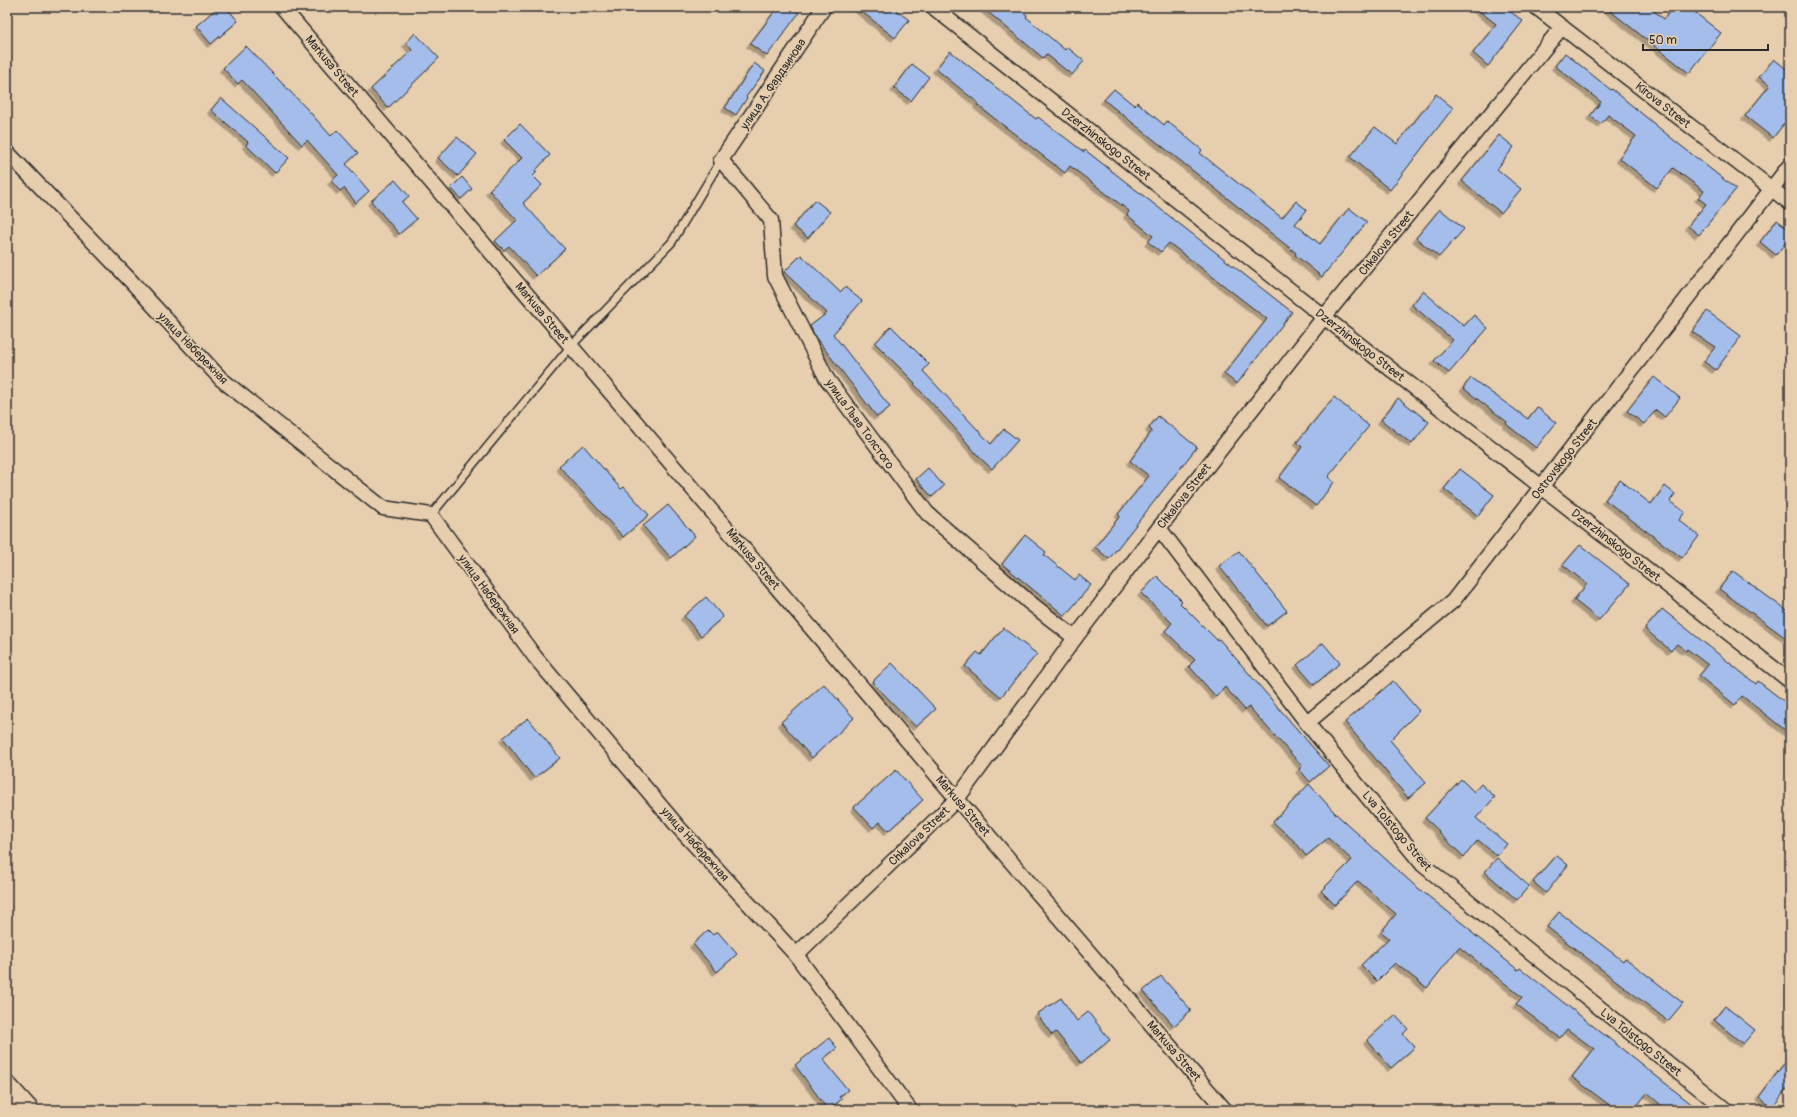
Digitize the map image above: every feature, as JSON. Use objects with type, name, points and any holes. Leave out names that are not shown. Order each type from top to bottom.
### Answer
[{"type":"highway","points":[[7,1088],[27,1110]]},
{"type":"street","name":"Markusa Street","points":[[282,7],[957,799],[1225,1110]]},
{"type":"street","name":"улица А. Фардзинова","points":[[721,160],[824,7]]},
{"type":"street","name":"Dzerzhinskogo Street","points":[[933,7],[1324,317],[1790,681]]},
{"type":"street","name":"Kirova Street","points":[[1536,7],[1790,203]]},
{"type":"street","name":"Chkalova Street","points":[[796,955],[957,799],[1075,638],[1324,317],[1562,27]]},
{"type":"street","name":"улица Набережная","points":[[7,152],[129,279],[221,379],[383,508],[431,515],[535,657],[680,829],[796,955],[910,1110]]},
{"type":"street","name":"улица Льва Толстого","points":[[721,160],[771,220],[775,276],[832,386],[927,514],[1030,602],[1075,638]]},
{"type":"street","name":"Ostrovskogo Street","points":[[1307,723],[1453,601],[1790,165]]},
{"type":"street","name":"Lva Tolstogo Street","points":[[1159,528],[1307,723],[1423,865],[1726,1110]]},
{"type":"lane","points":[[431,515],[571,346],[672,242],[721,160]]},
{"type":"building","points":[[218,7],[226,7],[238,21],[211,44],[196,26]]},
{"type":"building","points":[[778,7],[791,7],[799,13],[767,56],[750,44]]},
{"type":"building","points":[[856,7],[892,7],[909,20],[895,38]]},
{"type":"building","points":[[982,7],[1017,7],[1027,15],[1026,17],[1065,50],[1067,47],[1084,61],[1072,75],[1046,54],[1043,58]]},
{"type":"building","points":[[1474,7],[1504,7],[1523,21],[1488,66],[1473,53],[1496,24]]},
{"type":"building","points":[[1605,7],[1649,7],[1664,19],[1673,7],[1688,7],[1721,33],[1689,73]]},
{"type":"building","points":[[415,33],[439,58],[388,108],[371,89],[412,50],[406,43]]},
{"type":"building","points":[[246,46],[331,136],[337,130],[358,153],[346,164],[369,191],[356,203],[344,188],[340,191],[331,181],[338,175],[307,140],[302,145],[242,80],[238,84],[223,68]]},
{"type":"building","points":[[950,51],[1036,119],[1038,117],[1084,152],[1085,150],[1292,312],[1237,384],[1224,374],[1267,319],[1169,243],[1161,252],[1148,242],[1153,236],[1127,215],[1129,211],[1070,166],[1065,173],[977,105],[978,103],[936,69]]},
{"type":"building","points":[[1565,53],[1736,189],[1699,235],[1688,226],[1706,204],[1698,198],[1704,191],[1673,168],[1657,188],[1619,158],[1636,136],[1608,115],[1601,124],[1590,116],[1601,102],[1555,66]]},
{"type":"building","points":[[1774,59],[1790,72],[1790,116],[1773,138],[1745,116],[1770,85],[1759,77]]},
{"type":"building","points":[[754,63],[765,71],[746,97],[747,98],[736,115],[725,108]]},
{"type":"building","points":[[912,64],[929,77],[911,101],[894,88]]},
{"type":"building","points":[[1114,89],[1135,106],[1137,102],[1164,125],[1167,121],[1202,150],[1200,153],[1282,218],[1296,201],[1307,210],[1295,224],[1320,244],[1349,208],[1367,222],[1322,277],[1295,255],[1296,253],[1104,100]]},
{"type":"building","points":[[1436,94],[1453,108],[1390,190],[1350,157],[1375,127],[1397,144]]},
{"type":"building","points":[[221,98],[289,158],[275,173],[246,145],[248,142],[211,110]]},
{"type":"building","points":[[520,124],[550,155],[535,171],[537,172],[533,176],[542,185],[523,203],[565,249],[536,276],[509,246],[504,250],[495,241],[517,220],[489,190],[522,158],[504,140]]},
{"type":"building","points":[[1499,135],[1514,147],[1497,169],[1521,189],[1501,213],[1462,181]]},
{"type":"building","points":[[457,137],[477,154],[458,176],[438,158]]},
{"type":"building","points":[[462,177],[472,189],[461,199],[451,188]]},
{"type":"building","points":[[395,180],[409,196],[402,202],[417,219],[399,234],[371,201]]},
{"type":"building","points":[[815,200],[830,212],[808,238],[793,226]]},
{"type":"building","points":[[1440,209],[1464,229],[1439,257],[1416,238]]},
{"type":"building","points":[[1777,220],[1790,230],[1790,237],[1776,255],[1760,242]]},
{"type":"building","points":[[801,255],[840,292],[845,287],[862,301],[833,334],[890,407],[877,417],[816,338],[810,326],[827,313],[784,272]]},
{"type":"building","points":[[1423,291],[1464,326],[1474,315],[1488,328],[1449,373],[1434,361],[1453,340],[1412,305]]},
{"type":"building","points":[[1707,311],[1741,336],[1716,370],[1704,362],[1715,347],[1692,332]]},
{"type":"building","points":[[891,326],[929,364],[923,371],[991,444],[1004,429],[1018,440],[992,469],[979,457],[914,384],[915,383],[875,343]]},
{"type":"building","points":[[1654,377],[1680,398],[1665,417],[1656,410],[1644,424],[1627,411]]},
{"type":"building","points":[[1471,378],[1528,419],[1537,407],[1556,423],[1536,448],[1506,424],[1507,422],[1463,388]]},
{"type":"building","points":[[1334,397],[1369,426],[1328,477],[1334,482],[1316,506],[1279,478],[1302,447],[1297,442]]},
{"type":"building","points":[[1398,398],[1429,422],[1412,444],[1381,420]]},
{"type":"building","points":[[1158,416],[1197,447],[1109,559],[1095,547],[1120,516],[1118,514],[1149,476],[1130,461],[1152,431],[1149,428]]},
{"type":"building","points":[[583,445],[621,489],[624,487],[649,515],[623,537],[559,466]]},
{"type":"building","points":[[928,468],[944,486],[932,497],[916,479]]},
{"type":"building","points":[[1460,469],[1494,495],[1478,516],[1444,489]]},
{"type":"building","points":[[1620,480],[1651,504],[1665,486],[1675,494],[1670,501],[1685,512],[1679,520],[1699,536],[1682,558],[1605,500]]},
{"type":"building","points":[[668,505],[695,536],[671,558],[643,526]]},
{"type":"building","points":[[1025,535],[1046,552],[1044,555],[1075,580],[1079,575],[1091,585],[1065,616],[1002,564]]},
{"type":"building","points":[[1580,545],[1630,584],[1599,620],[1574,600],[1587,584],[1563,565]]},
{"type":"building","points":[[1239,551],[1287,611],[1267,626],[1219,566]]},
{"type":"building","points":[[1733,571],[1790,613],[1790,641],[1719,589]]},
{"type":"building","points":[[1157,576],[1182,601],[1180,603],[1217,640],[1219,639],[1329,766],[1310,782],[1299,769],[1302,766],[1249,707],[1245,710],[1225,687],[1216,697],[1189,666],[1195,660],[1165,631],[1172,623],[1141,593]]},
{"type":"building","points":[[706,597],[723,617],[701,636],[684,616]]},
{"type":"building","points":[[1662,609],[1756,684],[1758,681],[1790,706],[1790,734],[1742,696],[1735,705],[1699,676],[1708,665],[1687,649],[1686,651],[1677,644],[1671,651],[1645,629]]},
{"type":"building","points":[[1003,628],[1037,654],[1001,697],[965,666],[977,652],[981,655]]},
{"type":"building","points":[[1323,643],[1340,663],[1314,685],[1297,665]]},
{"type":"building","points":[[892,663],[936,709],[916,727],[872,682]]},
{"type":"building","points":[[1393,681],[1419,711],[1390,740],[1426,783],[1408,798],[1345,722]]},
{"type":"building","points":[[824,684],[854,718],[812,758],[781,722]]},
{"type":"building","points":[[528,718],[560,758],[534,778],[503,738]]},
{"type":"building","points":[[896,770],[923,800],[888,831],[880,822],[873,828],[854,807]]},
{"type":"building","points":[[1461,779],[1474,792],[1481,784],[1495,797],[1476,818],[1507,844],[1497,856],[1478,840],[1464,857],[1425,818]]},
{"type":"building","points":[[1309,784],[1334,812],[1413,884],[1518,970],[1520,968],[1699,1110],[1667,1110],[1647,1093],[1634,1110],[1616,1110],[1572,1077],[1594,1049],[1567,1029],[1560,1038],[1516,1004],[1522,997],[1459,947],[1427,988],[1395,963],[1377,981],[1361,965],[1389,938],[1381,932],[1396,914],[1358,881],[1335,905],[1321,891],[1352,860],[1328,838],[1306,856],[1296,843],[1273,822]]},
{"type":"building","points":[[1556,855],[1568,865],[1546,893],[1533,882]]},
{"type":"building","points":[[1497,858],[1529,886],[1517,900],[1485,872]]},
{"type":"building","points":[[1559,912],[1623,961],[1625,958],[1683,1003],[1668,1021],[1547,927]]},
{"type":"building","points":[[708,930],[713,935],[717,931],[737,954],[717,972],[693,944]]},
{"type":"building","points":[[1161,976],[1191,1010],[1174,1026],[1143,991]]},
{"type":"building","points":[[1061,998],[1077,1021],[1088,1012],[1110,1040],[1081,1063],[1056,1032],[1052,1035],[1037,1014]]},
{"type":"building","points":[[1725,1006],[1755,1030],[1743,1044],[1714,1020]]},
{"type":"building","points":[[1395,1015],[1408,1029],[1403,1034],[1415,1047],[1391,1068],[1367,1040]]},
{"type":"building","points":[[829,1038],[837,1048],[823,1059],[848,1090],[839,1097],[842,1099],[828,1110],[795,1065]]},
{"type":"building","points":[[1790,1056],[1790,1085],[1772,1108],[1759,1097]]}]
